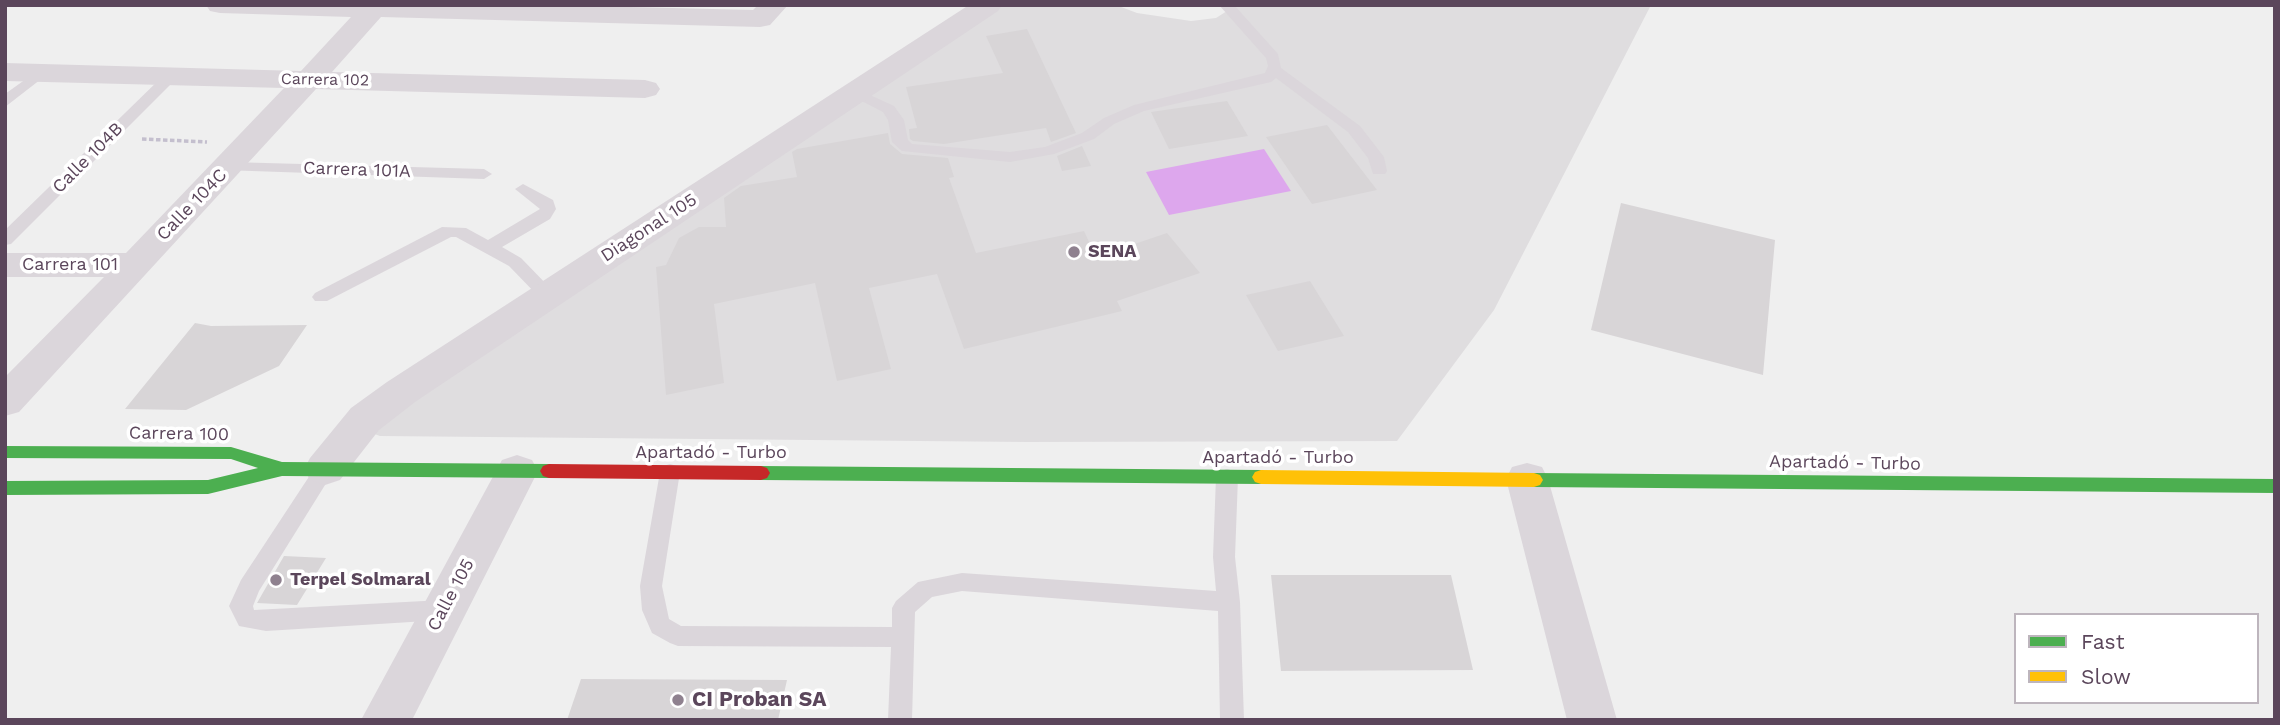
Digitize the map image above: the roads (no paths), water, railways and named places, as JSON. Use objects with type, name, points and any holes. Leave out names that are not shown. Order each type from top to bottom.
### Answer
[{"type":"main road","name":"Carrera 100","points":[[5,452],[231,453],[282,469]]},
{"type":"main road","name":"Apartadó - Turbo","points":[[282,469],[2275,486]]},
{"type":"main road","points":[[5,488],[208,487],[282,469]]},
{"type":"street","points":[[220,5],[767,12]]},
{"type":"street","name":"Diagonal 105","points":[[325,469],[374,412],[401,392],[988,5]]},
{"type":"street","name":"Calle 104C","points":[[5,402],[375,7]]},
{"type":"street","name":"Carrera 102","points":[[5,72],[645,89]]},
{"type":"street","name":"Carrera 101","points":[[5,265],[135,265]]},
{"type":"street","name":"Calle 105","points":[[386,720],[517,471]]},
{"type":"street","points":[[1528,479],[1592,720]]},
{"type":"lane","points":[[1227,5],[1273,57],[1274,71],[1354,129],[1376,156],[1379,171]]},
{"type":"lane","points":[[855,93],[890,109],[896,120],[901,142],[908,148],[1010,157],[1069,144],[1088,136],[1121,114],[1265,79],[1274,71]]},
{"type":"lane","points":[[5,102],[40,73]]},
{"type":"lane","name":"Calle 104B","points":[[5,240],[170,77]]},
{"type":"lane","name":"Carrera 101A","points":[[239,155],[484,174]]},
{"type":"lane","points":[[488,248],[544,215],[548,209],[547,204],[523,189]]},
{"type":"lane","points":[[321,297],[448,231],[460,232],[514,262],[547,295]]},
{"type":"lane","points":[[325,469],[249,587],[241,606],[247,619],[266,621],[443,610]]},
{"type":"lane","points":[[670,472],[651,586],[654,610],[660,626],[678,636],[904,637]]},
{"type":"lane","points":[[1227,477],[1224,557],[1229,602],[1233,720]]},
{"type":"lane","points":[[900,720],[904,608],[926,589],[962,582],[1229,602]]},
{"type":"place","name":"SENA","points":[[1074,252]]},
{"type":"place","name":"Terpel Solmaral","points":[[276,580]]},
{"type":"place","name":"CI Proban SA","points":[[678,700]]}]
